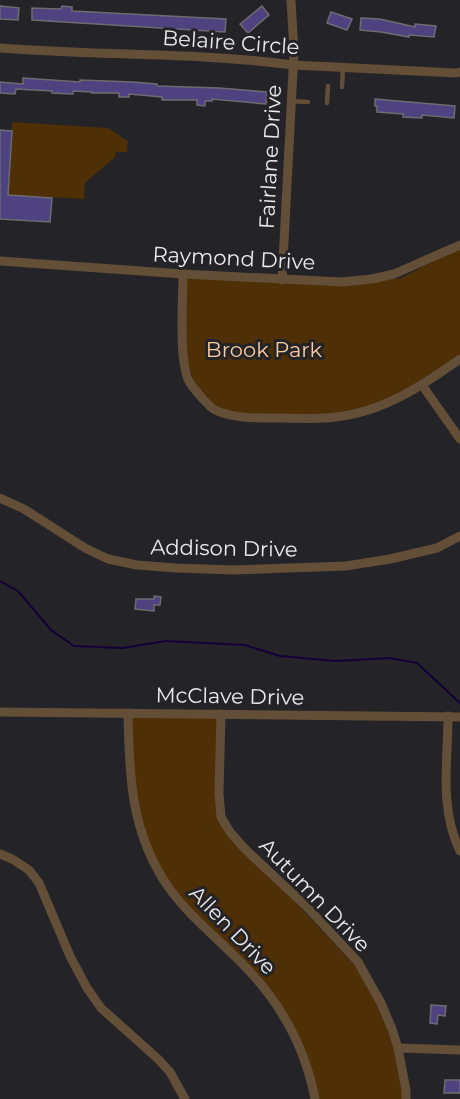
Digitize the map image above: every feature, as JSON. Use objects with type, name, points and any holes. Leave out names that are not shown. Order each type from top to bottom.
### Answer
[{"type":"street","name":"Fairlane Drive","points":[[282,280],[294,52],[291,0]]},
{"type":"street","name":"Belaire Circle","points":[[0,48],[460,72]]},
{"type":"street","name":"Raymond Drive","points":[[0,261],[342,282],[394,274],[460,245]]},
{"type":"street","points":[[183,274],[184,365],[189,382],[213,409],[240,418],[323,420],[353,415],[379,407],[422,386],[460,359]]},
{"type":"street","points":[[422,386],[460,439]]},
{"type":"street","name":"Addison Drive","points":[[0,498],[24,509],[85,548],[108,559],[137,565],[233,570],[346,566],[437,548],[460,536]]},
{"type":"street","name":"McClave Drive","points":[[0,712],[460,717]]},
{"type":"street","name":"Allen Drive","points":[[128,713],[129,768],[133,797],[140,831],[155,864],[168,887],[193,918],[251,973],[273,998],[290,1025],[315,1099]]},
{"type":"street","name":"Autumn Drive","points":[[221,714],[219,793],[221,817],[245,849],[307,907],[358,962],[381,1003],[392,1029],[398,1048],[406,1099]]},
{"type":"street","points":[[448,716],[446,798],[448,816],[460,851]]},
{"type":"street","points":[[0,854],[29,870],[39,883],[70,956],[87,988],[101,1008],[170,1072],[185,1099]]},
{"type":"street","points":[[398,1048],[460,1050]]},
{"type":"lane","points":[[342,87],[343,67]]},
{"type":"lane","points":[[327,104],[328,87]]},
{"type":"lane","points":[[291,101],[308,102]]},
{"type":"green space","points":[[12,122],[108,128],[128,141],[127,152],[116,152],[115,157],[85,183],[84,199],[8,195]]},
{"type":"green space","name":"Brook Park","points":[[460,247],[460,357],[374,409],[323,420],[229,416],[197,392],[184,350],[184,272],[330,286],[402,278]]},
{"type":"green space","points":[[126,712],[219,714],[218,799],[228,830],[373,985],[401,1056],[408,1099],[315,1099],[295,1034],[254,973],[165,884],[143,837]]},
{"type":"building","points":[[0,6],[19,8],[18,20],[0,19]]},
{"type":"building","points":[[62,6],[72,7],[72,11],[226,19],[225,32],[32,20],[32,8],[61,9]]},
{"type":"building","points":[[262,6],[269,15],[248,33],[240,24]]},
{"type":"building","points":[[331,12],[352,19],[347,30],[327,23]]},
{"type":"building","points":[[361,18],[380,19],[415,27],[415,24],[436,26],[434,37],[409,35],[409,37],[360,30]]},
{"type":"building","points":[[23,78],[80,82],[80,80],[133,82],[157,84],[157,86],[267,92],[266,104],[212,99],[212,101],[205,101],[205,106],[197,105],[197,100],[162,100],[162,97],[129,94],[129,97],[119,97],[119,93],[73,91],[73,94],[16,89],[15,94],[0,93],[0,82],[23,84]]},
{"type":"building","points":[[375,99],[455,106],[454,118],[422,115],[422,118],[403,117],[403,114],[377,112]]},
{"type":"building","points":[[0,130],[12,131],[8,195],[52,198],[50,222],[0,219]]},
{"type":"building","points":[[154,596],[161,597],[160,605],[154,605],[154,611],[135,609],[136,599],[154,599]]},
{"type":"building","points":[[431,1005],[446,1006],[445,1016],[438,1015],[437,1024],[430,1023]]},
{"type":"building","points":[[445,1080],[460,1080],[460,1093],[444,1093]]},
{"type":"waterway","points":[[0,581],[18,591],[51,630],[74,646],[122,648],[166,641],[245,645],[280,656],[336,661],[389,658],[417,663],[460,703]]}]
